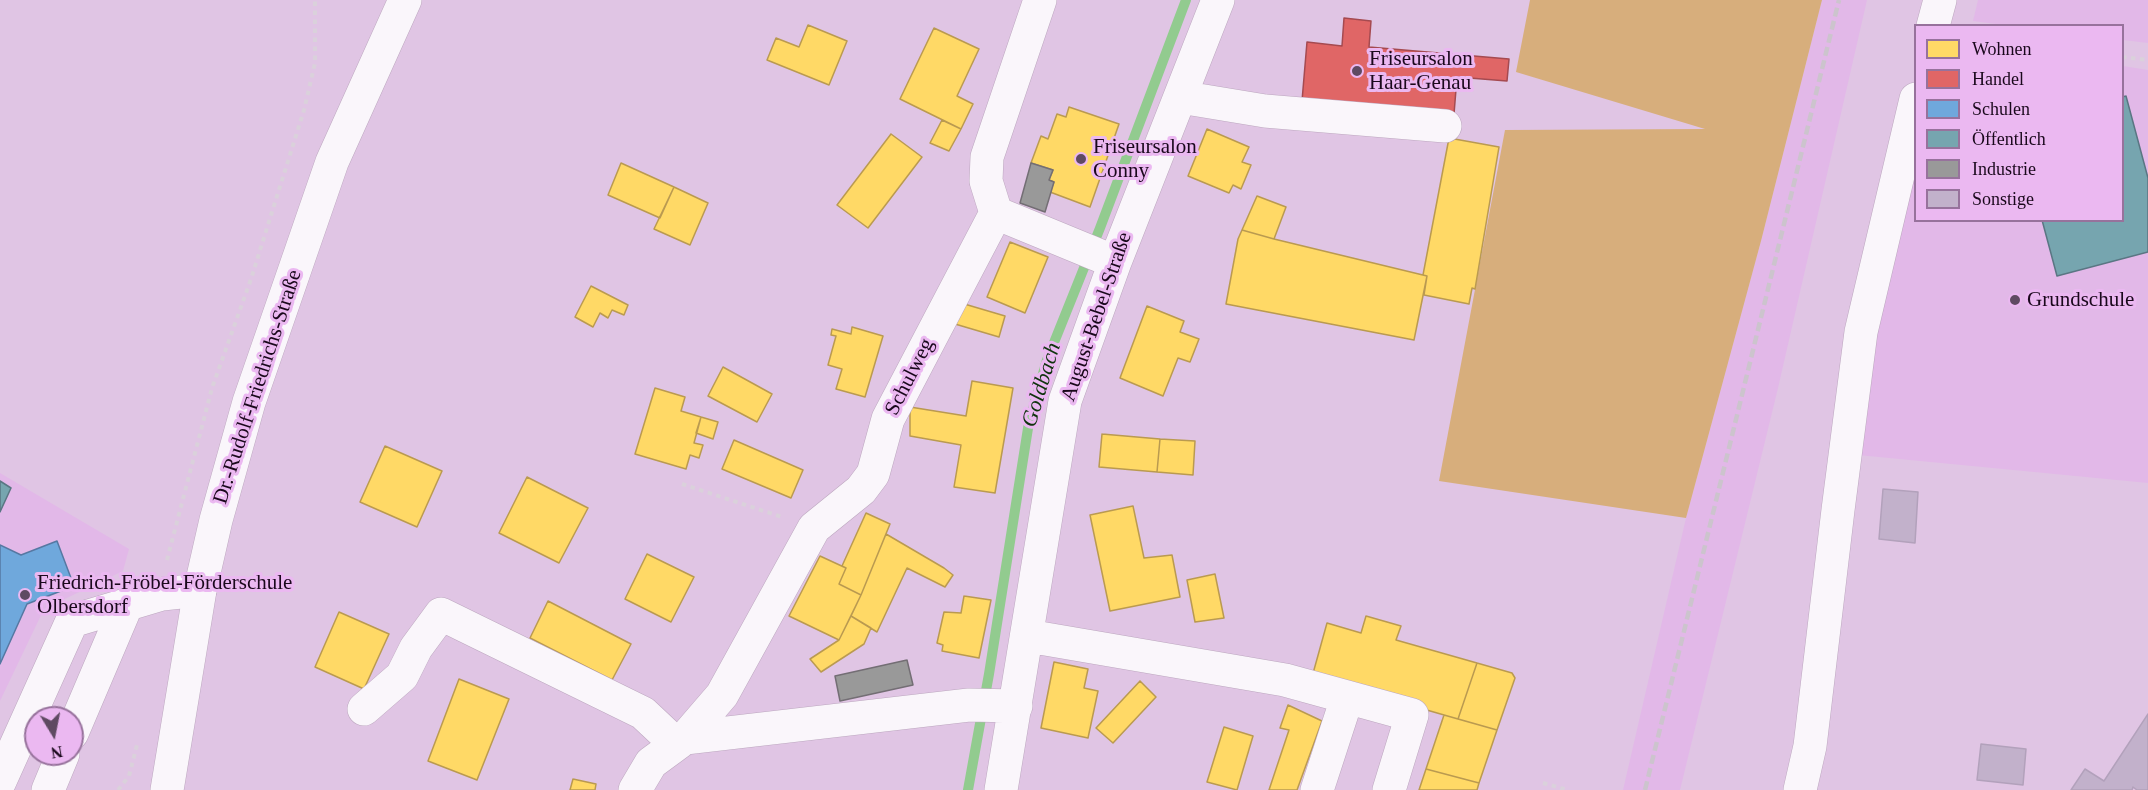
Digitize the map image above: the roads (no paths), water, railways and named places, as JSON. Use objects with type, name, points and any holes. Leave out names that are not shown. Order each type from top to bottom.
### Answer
[{"type":"street","points":[[1040,0],[987,157],[987,181],[996,213],[1078,245],[1114,262]]},
{"type":"street","name":"August-Bebel-Straße","points":[[1001,790],[1065,401],[1114,262],[1218,0]]},
{"type":"street","points":[[1934,24],[1940,0]]},
{"type":"street","name":"Dr.-Rudolf-Friedrichs-Straße","points":[[167,790],[200,590],[216,520],[249,402],[332,162],[402,1]]},
{"type":"street","points":[[1180,97],[1265,111],[1445,126]]},
{"type":"street","points":[[1800,790],[1810,746],[1861,333],[1914,108]]},
{"type":"street","name":"Schulweg","points":[[635,790],[651,763],[681,741],[722,695],[814,528],[861,490],[873,474],[888,419],[996,213]]},
{"type":"street","points":[[0,781],[72,621],[162,594],[200,590]]},
{"type":"street","points":[[84,706],[127,604]]},
{"type":"street","points":[[364,709],[402,676],[416,648],[441,614],[643,713],[681,741],[969,705],[1016,706]]},
{"type":"street","points":[[1028,636],[1285,680],[1412,715],[1389,790]]},
{"type":"street","points":[[1317,790],[1347,698]]},
{"type":"street","points":[[48,790],[58,766]]},
{"type":"waterway","name":"Goldbach","points":[[968,790],[1029,422],[1047,360],[1100,228],[1186,0]]},
{"type":"railway","points":[[1645,790],[1839,0]]},
{"type":"place","name":"Friseursalon Haar-Genau","points":[[1357,71]]},
{"type":"place","name":"Friseursalon Conny","points":[[1081,159]]},
{"type":"place","name":"Grundschule","points":[[2015,300]]},
{"type":"place","name":"Friedrich-Fröbel-Förderschule Olbersdorf","points":[[25,595]]}]
